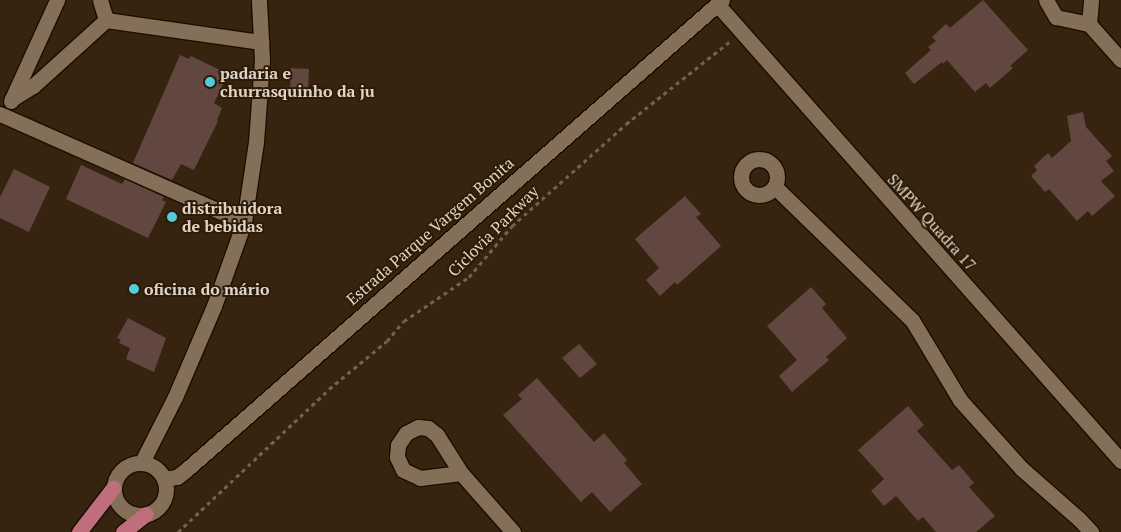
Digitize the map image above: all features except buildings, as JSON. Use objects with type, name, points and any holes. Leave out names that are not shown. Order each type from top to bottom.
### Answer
[{"type":"main road","points":[[80,532],[113,488]]},
{"type":"main road","points":[[123,532],[146,514]]},
{"type":"street","points":[[57,0],[12,99],[1,118],[244,222]]},
{"type":"street","points":[[100,0],[106,20]]},
{"type":"street","points":[[142,462],[175,397],[214,306],[244,222],[256,142],[262,60],[259,0]]},
{"type":"street","points":[[1046,0],[1056,17],[1089,24],[1121,60]]},
{"type":"street","points":[[1089,24],[1091,0]]},
{"type":"street","name":"SMPW Quadra 17","points":[[720,2],[741,33],[1121,461]]},
{"type":"street","name":"Estrada Parque Vargem Bonita","points":[[164,479],[173,478],[186,470],[720,2]]},
{"type":"street","points":[[12,99],[33,86],[106,20]]},
{"type":"street","points":[[106,20],[261,42]]},
{"type":"street","points":[[775,187],[912,320],[960,400],[1022,469],[1080,519],[1091,532]]},
{"type":"street","points":[[142,462],[156,468],[164,479],[165,497],[155,511],[146,514],[129,513],[115,499],[113,488],[115,477],[122,469],[132,463],[142,462]]},
{"type":"street","points":[[461,473],[513,532]]},
{"type":"path","name":"Ciclovia Parkway","points":[[178,532],[329,389],[387,341],[404,321],[469,277],[512,226],[626,124],[741,33]]},
{"type":"place","name":"padaria e churrasquinho da ju","points":[[210,82]]},
{"type":"place","name":"distribuidora de bebidas","points":[[172,217]]},
{"type":"place","name":"oficina do mário","points":[[134,289]]}]
